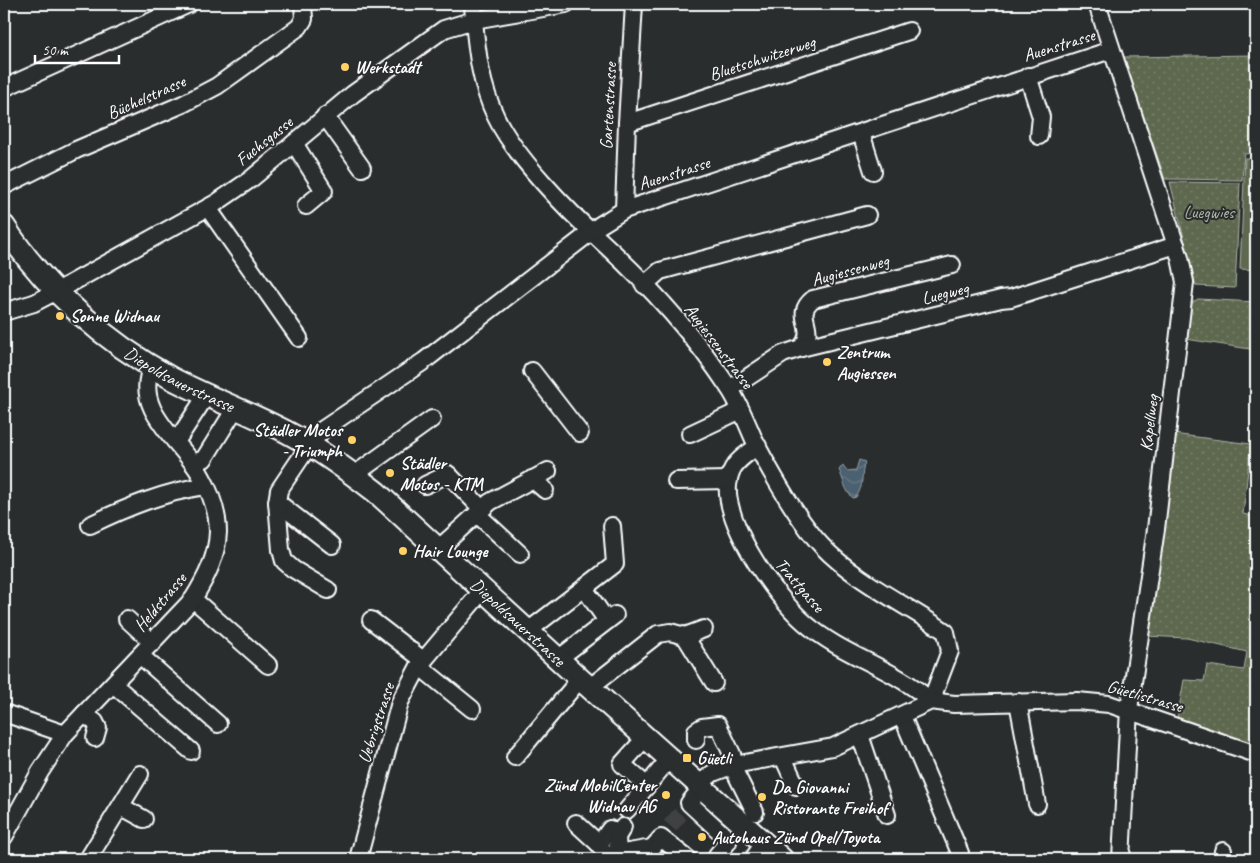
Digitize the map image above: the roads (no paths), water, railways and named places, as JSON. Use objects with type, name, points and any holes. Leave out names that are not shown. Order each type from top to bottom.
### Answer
[{"type":"main road","name":"Diepoldsauerstrasse","points":[[4,226],[29,260],[57,291],[112,340],[152,367],[206,396],[310,446],[376,492],[584,683],[701,785],[758,851],[782,859]]},
{"type":"street","points":[[4,88],[189,4]]},
{"type":"street","name":"Büchelstrasse","points":[[4,186],[76,150],[170,110],[217,86],[299,27],[304,19],[303,4]]},
{"type":"street","points":[[473,4],[474,20]]},
{"type":"street","name":"Fuchsgasse","points":[[4,312],[34,303],[208,208],[251,179],[325,116],[444,29],[474,20],[566,4]]},
{"type":"street","name":"Gartenstrasse","points":[[624,210],[634,4]]},
{"type":"street","name":"Kapellweg","points":[[1097,4],[1176,245],[1183,270],[1185,294],[1156,529],[1129,709],[1121,859]]},
{"type":"street","name":"Augiessenstrasse","points":[[474,20],[481,76],[496,118],[515,149],[591,233],[644,284],[691,337],[730,389],[758,446],[797,511],[821,546],[851,571],[946,632],[950,651],[930,701]]},
{"type":"street","name":"Bluetschwitzerweg","points":[[627,123],[909,31]]},
{"type":"street","name":"Auenstrasse","points":[[277,502],[280,490],[322,430],[424,361],[591,233],[624,210],[1111,50]]},
{"type":"street","points":[[1028,76],[1040,117],[1039,136]]},
{"type":"street","points":[[325,116],[362,168]]},
{"type":"street","points":[[861,133],[873,171]]},
{"type":"street","points":[[294,143],[324,190],[306,206]]},
{"type":"street","points":[[208,208],[299,338]]},
{"type":"street","points":[[644,284],[660,272],[867,215]]},
{"type":"street","name":"Luegweg","points":[[730,389],[783,354],[801,348],[1011,298],[1176,245]]},
{"type":"street","name":"Augiessenweg","points":[[801,348],[807,341],[809,333],[804,311],[806,304],[813,299],[952,265]]},
{"type":"street","name":"Heldstrasse","points":[[4,837],[40,772],[65,734],[193,599],[206,579],[213,561],[218,532],[214,510],[205,486],[193,463],[158,420],[147,396],[146,383],[152,367]]},
{"type":"street","points":[[532,371],[580,433]]},
{"type":"street","points":[[176,442],[206,396]]},
{"type":"street","points":[[193,463],[204,458],[235,409]]},
{"type":"street","points":[[690,434],[741,410]]},
{"type":"street","points":[[354,475],[432,419]]},
{"type":"street","points":[[676,481],[729,480],[734,467],[758,446]]},
{"type":"street","points":[[437,550],[490,502],[548,471]]},
{"type":"street","points":[[425,485],[448,474],[479,511],[520,554]]},
{"type":"street","points":[[532,479],[545,490]]},
{"type":"street","name":"Trattgasse","points":[[729,480],[728,498],[735,522],[748,550],[783,601],[805,623],[834,645],[918,690],[930,701]]},
{"type":"street","points":[[90,525],[132,505],[180,490],[205,486]]},
{"type":"street","points":[[277,502],[332,545]]},
{"type":"street","points":[[277,502],[281,550],[284,561],[294,570],[328,590]]},
{"type":"street","points":[[528,631],[615,564],[612,526]]},
{"type":"street","points":[[558,659],[611,618],[584,588]]},
{"type":"street","name":"Uebrigstrasse","points":[[358,859],[400,702],[421,663],[482,591]]},
{"type":"street","points":[[193,599],[268,665]]},
{"type":"street","points":[[128,618],[153,643]]},
{"type":"street","points":[[371,620],[472,709]]},
{"type":"street","points":[[514,757],[584,683],[658,634],[670,632],[685,636],[704,629]]},
{"type":"street","points":[[685,636],[714,682]]},
{"type":"street","points":[[140,656],[218,724]]},
{"type":"street","points":[[113,684],[191,751]]},
{"type":"street","points":[[717,855],[728,842],[728,839],[688,805],[701,785],[713,773],[734,765],[825,750],[902,716],[930,701]]},
{"type":"street","name":"Güetlistrasse","points":[[930,701],[954,704],[1077,702],[1109,704],[1129,709],[1256,754]]},
{"type":"street","points":[[1018,702],[1037,804]]},
{"type":"street","points":[[4,712],[65,734]]},
{"type":"street","points":[[84,714],[95,722],[98,728],[95,738]]},
{"type":"street","points":[[902,716],[960,853]]},
{"type":"street","points":[[696,740],[696,731],[702,727],[718,724],[732,754],[734,765],[754,812]]},
{"type":"street","points":[[860,735],[887,815]]},
{"type":"street","points":[[646,737],[622,764],[647,786]]},
{"type":"street","points":[[783,757],[796,786]]},
{"type":"street","points":[[627,810],[670,758]]},
{"type":"street","points":[[88,859],[140,774]]},
{"type":"street","points":[[122,806],[144,819]]},
{"type":"street","points":[[576,823],[608,854]]},
{"type":"street","points":[[608,854],[616,828]]},
{"type":"street","points":[[608,854],[652,848],[666,832],[688,859]]},
{"type":"water","points":[[859,460],[865,462],[859,493],[853,498],[846,489],[839,470],[843,465],[847,471],[856,470]]},
{"type":"tunnel","points":[[670,826],[687,806]]},
{"type":"place","name":"Werkstadt","points":[[345,67]]},
{"type":"place","name":"Sonne Widnau","points":[[60,316]]},
{"type":"place","name":"Zentrum Augiessen","points":[[827,362]]},
{"type":"place","name":"Städler Motos - Triumph","points":[[352,440]]},
{"type":"place","name":"Städler Motos - KTM","points":[[390,473]]},
{"type":"place","name":"Hair Lounge","points":[[403,551]]},
{"type":"place","name":"Güetli","points":[[687,758]]},
{"type":"place","name":"Zünd MobilCenter Widnau AG","points":[[666,795]]},
{"type":"place","name":"Da Giovanni Ristorante Freihof","points":[[762,797]]},
{"type":"place","name":"Autohaus Zünd Opel/Toyota","points":[[702,837]]},
{"type":"park label","name":"Luegwies","points":[[1209,212]]}]
